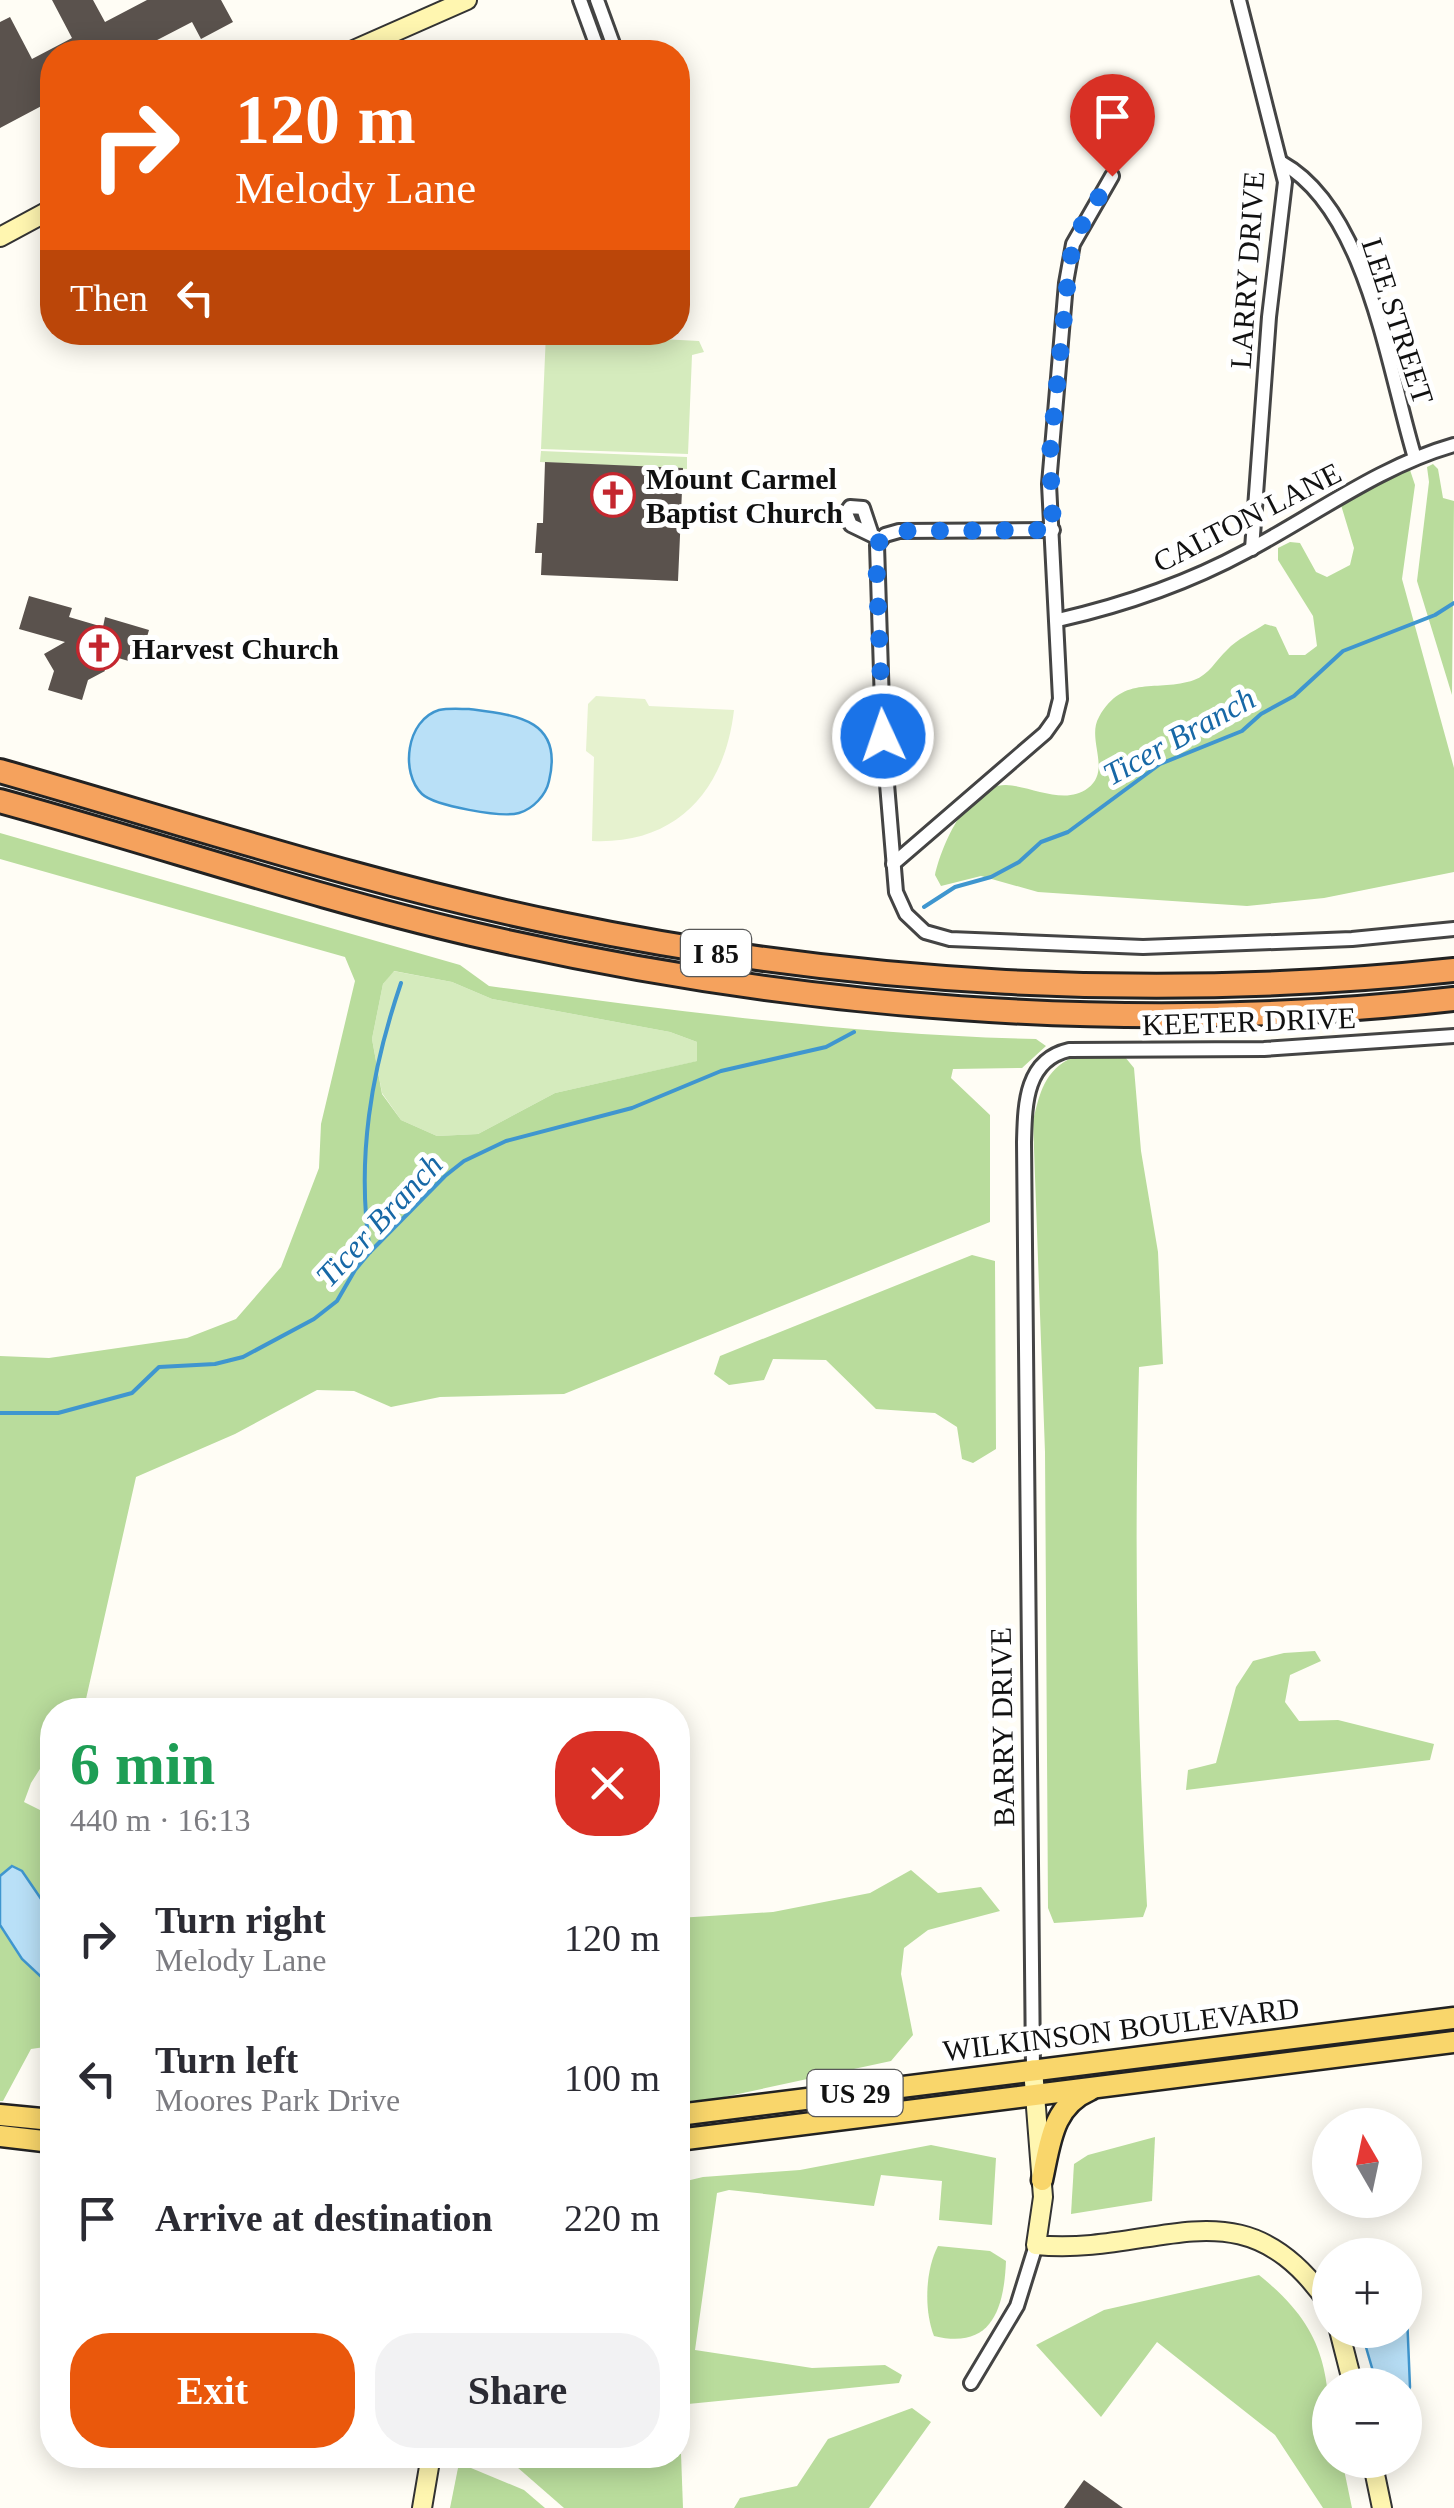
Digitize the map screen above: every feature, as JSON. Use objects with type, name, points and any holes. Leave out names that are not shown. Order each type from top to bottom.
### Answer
[{"type":"highway","name":"I 85","points":[[0,771],[479,906],[742,957],[880,973],[1033,984],[1230,985],[1454,970]]},
{"type":"highway","name":"I 85","points":[[0,801],[469,933],[589,959],[782,990],[906,1004],[1082,1012],[1241,1012],[1448,1005]]},
{"type":"main road","name":"WILKINSON BOULEVARD","points":[[690,2113],[1454,2018]]},
{"type":"main road","name":"WILKINSON BOULEVARD","points":[[690,2138],[1454,2042]]},
{"type":"main road","points":[[1042,2180],[1058,2116],[1078,2095],[1098,2086]]},
{"type":"main road","points":[[0,2115],[40,2119]]},
{"type":"main road","points":[[0,2136],[40,2141]]},
{"type":"street","points":[[376,40],[467,0]]},
{"type":"street","points":[[580,0],[595,40]]},
{"type":"street","points":[[598,0],[612,40]]},
{"type":"street","name":"LARRY DRIVE","points":[[1239,0],[1285,182],[1268,317],[1252,548]]},
{"type":"street","name":"LEE STREET","points":[[1282,163],[1321,192],[1350,244],[1366,284],[1415,458]]},
{"type":"street","points":[[893,864],[1050,726],[1060,699],[1050,453],[1070,259],[1083,222],[1112,176]]},
{"type":"street","points":[[0,237],[40,215]]},
{"type":"street","name":"CALTON LANE","points":[[1058,620],[1159,591],[1252,548],[1415,458],[1454,445]]},
{"type":"street","points":[[1053,530],[899,531],[876,535],[878,644],[893,864],[896,892],[906,914],[925,932],[950,939],[1143,948],[1352,939],[1454,929]]},
{"type":"street","name":"KEETER DRIVE","points":[[1047,1059],[1069,1050],[1264,1049],[1454,1036]]},
{"type":"street","name":"BARRY DRIVE","points":[[971,2383],[1017,2306],[1036,2246],[1042,2180],[1033,2069],[1024,1142],[1027,1092],[1047,1059]]},
{"type":"street","points":[[1036,2246],[1073,2249],[1169,2234],[1230,2232],[1285,2253],[1312,2280]]},
{"type":"street","points":[[422,2508],[429,2468]]},
{"type":"street","points":[[1376,2478],[1382,2508]]},
{"type":"green space","points":[[690,341],[699,341],[704,352],[692,355],[688,454],[541,449],[545,345],[690,345]]},
{"type":"green space","points":[[541,451],[687,457],[687,469],[540,462]]},
{"type":"green space","points":[[1433,464],[1438,469],[1443,498],[1454,501],[1452,695],[1417,581],[1429,482],[1427,467]]},
{"type":"green space","points":[[1409,467],[1415,485],[1402,579],[1454,768],[1454,872],[1324,898],[1247,906],[1038,892],[981,876],[941,886],[935,875],[944,848],[959,818],[980,794],[1006,785],[1069,795],[1095,781],[1099,763],[1096,726],[1119,694],[1199,678],[1231,646],[1265,624],[1276,627],[1289,655],[1305,655],[1317,646],[1313,616],[1278,560],[1278,548],[1290,542],[1300,543],[1316,572],[1327,577],[1350,565],[1354,548],[1341,505]]},
{"type":"green space","points":[[596,696],[645,699],[649,706],[734,710],[729,739],[708,788],[672,822],[622,840],[592,841],[594,757],[586,751],[588,704]]},
{"type":"green space","points":[[0,833],[460,965],[489,986],[830,1027],[1036,1039],[1046,1046],[1022,1068],[953,1069],[951,1078],[990,1115],[990,1222],[564,1394],[440,1397],[391,1407],[354,1391],[317,1390],[235,1434],[136,1477],[86,1698],[40,1698],[40,1769],[24,1802],[40,1810],[40,2048],[31,2049],[0,2101],[0,1356],[49,1358],[187,1338],[236,1319],[281,1267],[319,1168],[321,1124],[355,981],[345,957],[0,859]],"holes":[[[394,971],[452,982],[492,999],[670,1032],[697,1042],[697,1061],[555,1093],[478,1134],[437,1136],[401,1120],[382,1094],[372,1039],[383,984]]]},
{"type":"green space","points":[[393,971],[452,982],[492,999],[670,1032],[697,1042],[698,1061],[555,1093],[478,1134],[437,1136],[401,1120],[382,1093],[372,1039],[383,984]]},
{"type":"green space","points":[[1073,1057],[1125,1057],[1134,1068],[1141,1151],[1158,1252],[1163,1364],[1139,1367],[1137,1636],[1147,1906],[1143,1917],[1054,1923],[1048,1908],[1045,1452],[1033,1121],[1049,1076]]},
{"type":"green space","points":[[972,1255],[995,1261],[996,1449],[973,1463],[962,1459],[957,1427],[935,1413],[876,1409],[826,1360],[773,1359],[764,1380],[729,1385],[714,1374],[720,1356]]},
{"type":"green space","points":[[1315,1651],[1321,1661],[1290,1675],[1285,1702],[1299,1721],[1338,1720],[1434,1744],[1430,1760],[1186,1790],[1188,1770],[1216,1763],[1236,1687],[1253,1661]]},
{"type":"green space","points":[[911,1870],[938,1893],[981,1887],[1000,1911],[928,1930],[904,1948],[901,1974],[913,2035],[891,2061],[690,2101],[690,1917],[773,1912],[870,1893]]},
{"type":"green space","points":[[1155,2137],[1152,2201],[1071,2214],[1074,2164],[1088,2155]]},
{"type":"green space","points":[[931,2145],[996,2158],[992,2225],[939,2220],[942,2181],[881,2175],[874,2206],[729,2190],[717,2193],[695,2350],[812,2368],[885,2365],[902,2375],[899,2383],[690,2404],[690,2180],[800,2170]]},
{"type":"green space","points":[[938,2246],[990,2251],[1006,2261],[997,2310],[991,2322],[969,2337],[934,2336],[927,2291]]},
{"type":"green space","points":[[1259,2275],[1300,2316],[1312,2336],[1312,2348],[1317,2348],[1321,2357],[1324,2368],[1312,2368],[1312,2478],[1346,2478],[1352,2508],[1323,2508],[1275,2435],[1157,2342],[1101,2417],[1036,2345],[1104,2310]]},
{"type":"green space","points":[[912,2408],[931,2422],[869,2508],[734,2508],[740,2498],[797,2486],[828,2439]]},
{"type":"green space","points":[[458,2468],[471,2468],[524,2490],[545,2508],[450,2508]]},
{"type":"green space","points":[[518,2468],[682,2468],[683,2508],[564,2508]]},
{"type":"water","points":[[469,709],[519,718],[543,733],[552,760],[549,781],[542,796],[529,808],[510,814],[469,810],[429,798],[415,785],[409,761],[419,724],[439,710]]},
{"type":"water","points":[[12,1866],[22,1871],[40,1897],[40,1976],[22,1959],[0,1925],[0,1876]]},
{"type":"water","points":[[1366,2348],[1408,2348],[1409,2368],[1372,2368]]},
{"type":"building","points":[[52,0],[93,0],[105,22],[147,0],[221,0],[233,22],[201,39],[192,22],[157,40],[68,40],[72,38]]},
{"type":"building","points":[[10,17],[32,59],[40,55],[40,107],[0,128],[0,22]]},
{"type":"building","name":"Mount Carmel Baptist Church","points":[[545,462],[683,468],[678,581],[541,575],[542,553],[535,553],[537,523],[543,523]]},
{"type":"building","name":"Harvest Church","points":[[29,596],[72,608],[69,617],[103,627],[105,617],[149,630],[139,664],[94,651],[105,671],[88,680],[82,700],[48,690],[54,671],[44,654],[65,642],[19,629]]},
{"type":"building","points":[[1084,2480],[1123,2508],[1064,2508]]},
{"type":"waterway","name":"Ticer Branch","points":[[924,907],[955,887],[991,877],[1019,862],[1041,842],[1068,832],[1160,764],[1242,731],[1261,714],[1294,696],[1343,651],[1435,615],[1454,603]]},
{"type":"waterway","points":[[370,1252],[365,1183],[369,1116],[374,1082],[401,983]]},
{"type":"waterway","name":"Ticer Branch","points":[[0,1413],[58,1413],[132,1393],[159,1367],[215,1364],[243,1357],[314,1319],[337,1301],[370,1252],[464,1161],[506,1141],[632,1108],[721,1071],[826,1047],[854,1032]]},
{"type":"place","name":"Mount Carmel Baptist Church","points":[[613,495]]},
{"type":"place","name":"Harvest Church","points":[[99,648]]},
{"type":"route","points":[[883,736],[876,554],[880,539],[899,531],[1053,530],[1050,453],[1066,283],[1073,244],[1112,176]]}]
